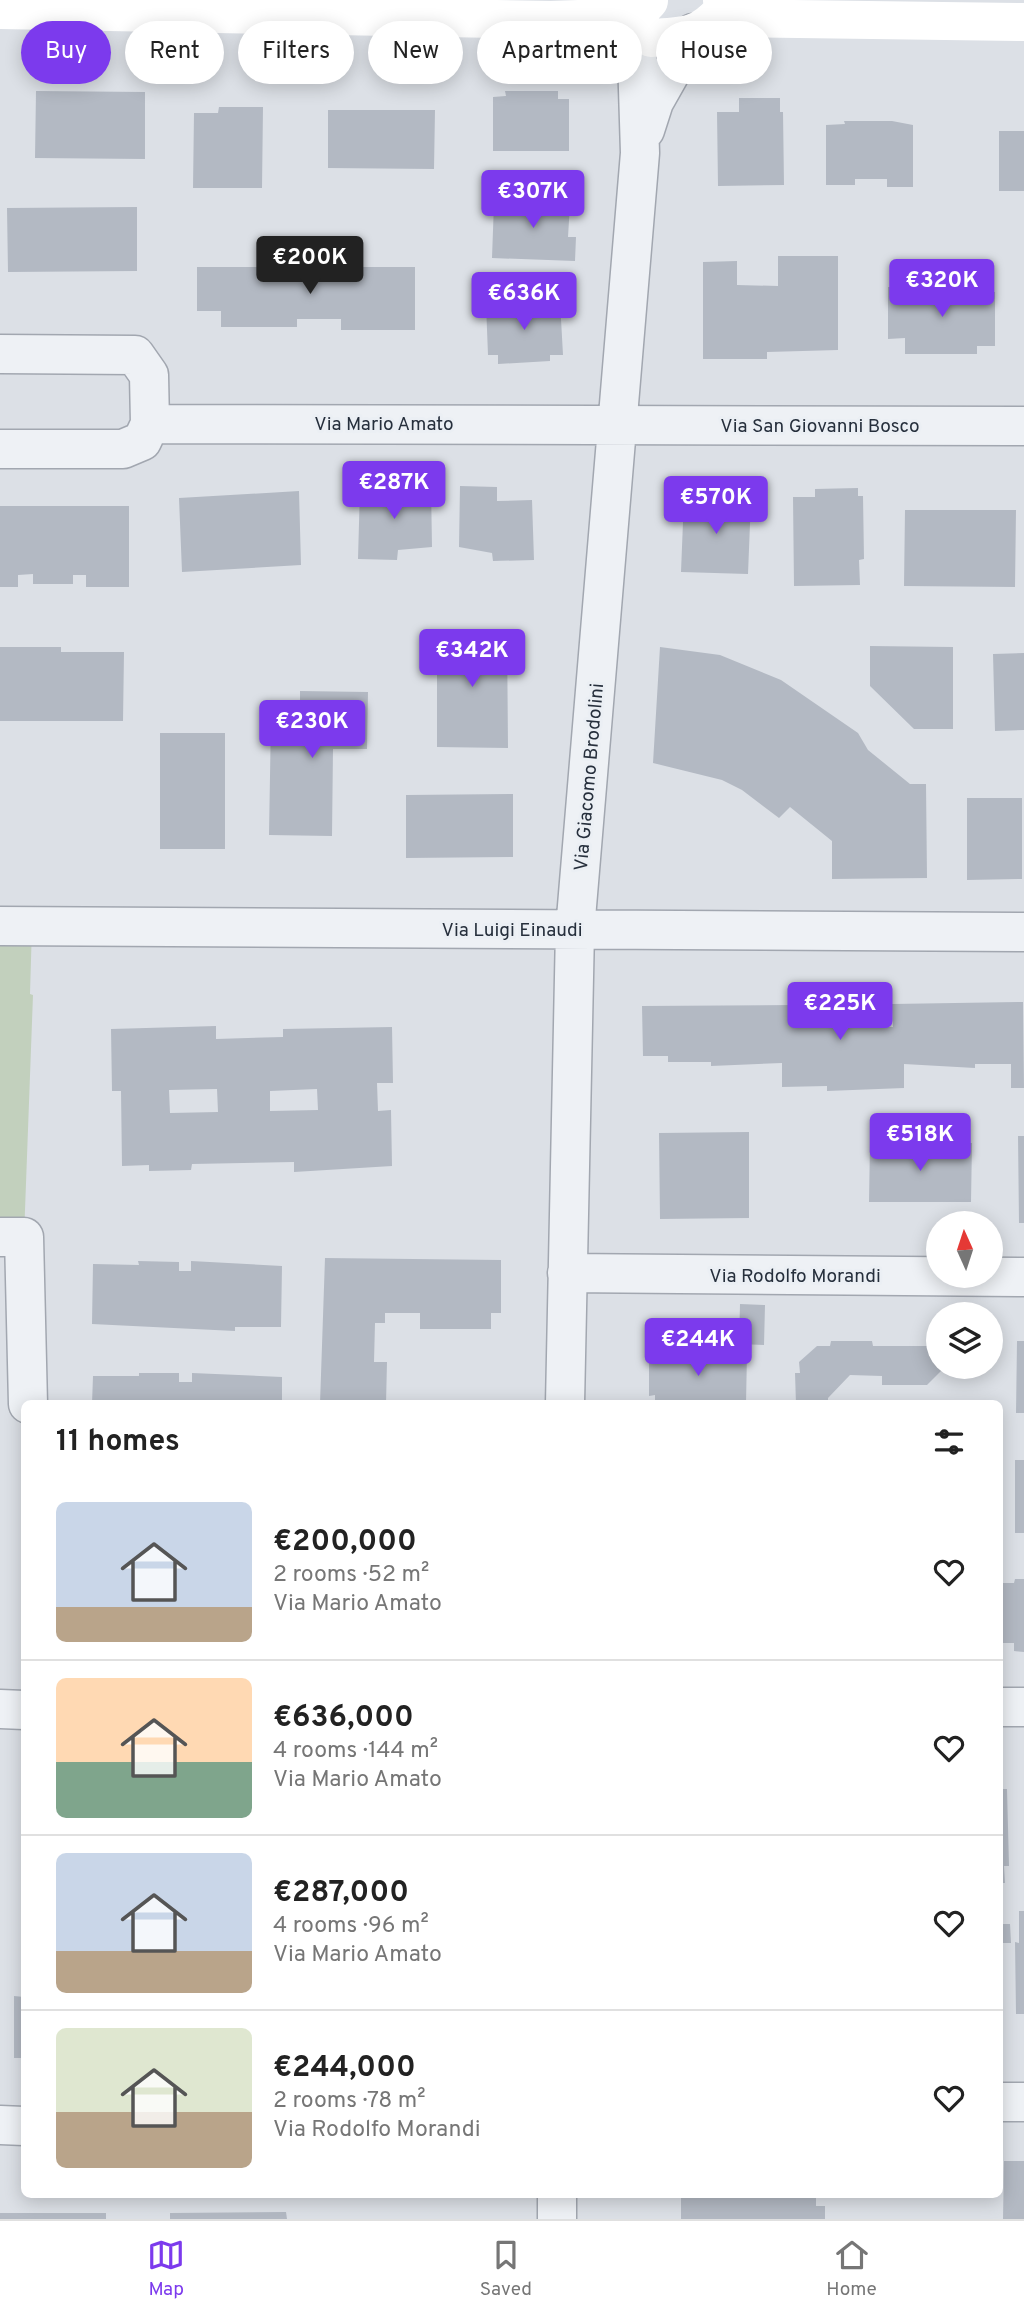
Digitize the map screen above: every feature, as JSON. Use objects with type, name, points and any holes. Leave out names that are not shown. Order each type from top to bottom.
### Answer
[{"type":"street","points":[[0,10],[116,6],[551,20],[640,14]]},
{"type":"street","points":[[640,14],[651,38],[710,17],[1024,22]]},
{"type":"street","points":[[640,14],[640,153]]},
{"type":"street","points":[[640,153],[653,102],[710,17]]},
{"type":"street","name":"Via Giacomo Brodolini","points":[[565,1400],[575,930],[640,153]]},
{"type":"street","points":[[0,355],[135,355],[149,374],[150,424],[142,441],[122,449],[0,449]]},
{"type":"street","name":"Via Mario Amato","points":[[150,424],[617,423]]},
{"type":"street","name":"Via San Giovanni Bosco","points":[[617,423],[1024,426]]},
{"type":"street","name":"Via Luigi Einaudi","points":[[0,926],[1024,932]]},
{"type":"street","points":[[0,1237],[24,1237],[28,1400]]},
{"type":"street","name":"Via Rodolfo Morandi","points":[[567,1273],[1024,1277]]},
{"type":"street","points":[[1003,1707],[1024,1707]]},
{"type":"street","points":[[0,1709],[21,1710]]},
{"type":"street","points":[[1003,2102],[1024,2102]]},
{"type":"street","points":[[0,2125],[21,2126]]},
{"type":"street","points":[[557,2198],[557,2219]]},
{"type":"green space","points":[[0,926],[32,926],[30,994],[33,995],[24,1237],[0,1237]]},
{"type":"building","points":[[36,91],[145,92],[145,159],[35,158]]},
{"type":"building","points":[[505,91],[558,91],[558,99],[569,99],[569,151],[493,151],[493,97],[506,96]]},
{"type":"building","points":[[739,98],[780,98],[780,112],[783,112],[784,185],[718,186],[717,112],[739,112]]},
{"type":"building","points":[[219,107],[263,107],[262,188],[193,188],[194,113],[218,113]]},
{"type":"building","points":[[328,110],[435,110],[434,169],[328,168]]},
{"type":"building","points":[[844,121],[892,121],[913,125],[913,187],[887,187],[887,179],[855,179],[855,185],[826,185],[826,125],[845,124]]},
{"type":"building","points":[[999,131],[1024,131],[1024,191],[999,191]]},
{"type":"building","points":[[507,195],[557,197],[557,204],[570,204],[568,237],[576,237],[575,261],[492,258],[494,203],[507,203]]},
{"type":"building","points":[[137,207],[137,271],[8,272],[7,208]]},
{"type":"building","points":[[778,256],[838,256],[838,350],[767,352],[767,359],[703,359],[703,262],[737,261],[737,285],[778,286]]},
{"type":"building","points":[[197,267],[415,267],[415,330],[341,330],[341,319],[297,319],[297,327],[221,327],[221,311],[197,311]]},
{"type":"building","points":[[888,287],[977,287],[977,292],[995,292],[995,346],[977,346],[977,354],[905,354],[905,338],[888,339]]},
{"type":"building","points":[[560,301],[563,355],[550,355],[550,361],[498,364],[498,355],[488,355],[486,304]]},
{"type":"building","points":[[431,486],[432,547],[398,550],[397,560],[358,559],[360,488]]},
{"type":"building","points":[[460,486],[497,487],[497,501],[532,500],[534,560],[493,561],[492,553],[459,547]]},
{"type":"building","points":[[858,488],[858,496],[863,496],[864,559],[859,560],[860,585],[794,586],[793,497],[815,497],[815,489]]},
{"type":"building","points":[[299,491],[301,565],[182,572],[179,498]]},
{"type":"building","points":[[684,497],[751,499],[748,574],[681,572]]},
{"type":"building","points":[[0,506],[129,506],[129,587],[86,587],[86,575],[73,575],[73,584],[33,584],[33,574],[18,575],[18,587],[0,587]]},
{"type":"building","points":[[905,510],[1016,510],[1015,587],[904,586]]},
{"type":"building","points":[[437,631],[507,631],[508,748],[437,747]]},
{"type":"building","points":[[870,646],[953,647],[953,729],[914,729],[870,686]]},
{"type":"building","points":[[0,647],[61,647],[61,652],[124,652],[123,721],[0,721]]},
{"type":"building","points":[[660,647],[720,655],[781,680],[858,733],[868,750],[910,784],[926,784],[927,878],[832,879],[832,841],[790,807],[779,818],[742,790],[722,780],[653,763]]},
{"type":"building","points":[[1024,653],[1024,730],[995,731],[993,654]]},
{"type":"building","points":[[300,691],[368,692],[367,749],[333,749],[332,836],[269,835],[271,718],[300,719]]},
{"type":"building","points":[[160,733],[225,733],[225,849],[160,849]]},
{"type":"building","points":[[513,794],[513,857],[406,858],[406,795]]},
{"type":"building","points":[[967,798],[1022,798],[1022,879],[967,880]]},
{"type":"building","points":[[1023,1002],[1024,1088],[1011,1088],[1011,1064],[975,1064],[975,1068],[904,1064],[904,1088],[827,1091],[827,1086],[782,1087],[782,1063],[711,1066],[711,1062],[668,1062],[668,1056],[643,1056],[642,1006],[795,1005],[795,1028],[893,1027],[892,1004]]},
{"type":"building","points":[[216,1026],[216,1039],[283,1037],[283,1029],[392,1027],[393,1083],[377,1083],[378,1111],[391,1110],[392,1166],[294,1172],[294,1162],[192,1164],[191,1170],[149,1171],[149,1165],[122,1166],[121,1091],[112,1091],[111,1029]],"holes":[[[217,1089],[218,1112],[170,1113],[169,1090]],[[317,1089],[318,1110],[270,1111],[270,1091]]]},
{"type":"building","points":[[749,1132],[749,1218],[660,1219],[659,1133]]},
{"type":"building","points":[[1018,1136],[1024,1136],[1024,1223],[1019,1223]]},
{"type":"building","points":[[870,1143],[972,1143],[971,1202],[869,1202]]},
{"type":"building","points":[[325,1258],[501,1260],[501,1313],[491,1313],[491,1329],[420,1329],[420,1313],[385,1313],[385,1323],[375,1323],[374,1362],[387,1362],[386,1400],[320,1400]]},
{"type":"building","points":[[138,1261],[179,1262],[179,1271],[191,1271],[191,1261],[282,1266],[281,1327],[235,1327],[235,1331],[92,1324],[93,1264],[139,1265]]},
{"type":"building","points":[[740,1304],[765,1305],[764,1345],[739,1344]]},
{"type":"building","points":[[831,1341],[872,1341],[873,1346],[926,1346],[926,1379],[933,1379],[927,1385],[882,1385],[882,1376],[850,1375],[828,1400],[796,1400],[795,1373],[800,1373],[799,1362],[817,1346],[830,1346]]},
{"type":"building","points":[[1017,1341],[1024,1341],[1024,1413],[1016,1413]]},
{"type":"building","points":[[649,1351],[747,1353],[746,1400],[655,1400],[655,1395],[649,1396]]},
{"type":"building","points":[[139,1373],[179,1373],[179,1382],[192,1382],[192,1373],[282,1377],[282,1400],[92,1400],[93,1376],[139,1376]]},
{"type":"building","points":[[1015,1460],[1024,1460],[1024,1533],[1015,1533]]},
{"type":"building","points":[[1015,1579],[1024,1579],[1024,1652],[1014,1651],[1014,1643],[1003,1643],[1003,1583],[1014,1583]]},
{"type":"building","points":[[1003,1789],[1007,1789],[1009,1866],[1004,1866],[1003,1883]]},
{"type":"building","points":[[1019,1911],[1024,1911],[1024,2014],[1016,2014],[1015,1942],[1019,1943]]},
{"type":"building","points":[[1003,1924],[1010,1924],[1011,1943],[1003,1943]]},
{"type":"building","points":[[14,1996],[21,1997],[21,2058],[14,2058]]},
{"type":"building","points":[[1004,2161],[1024,2161],[1024,2219],[1003,2219]]},
{"type":"building","points":[[681,2198],[816,2198],[816,2206],[825,2206],[825,2219],[681,2219]]},
{"type":"building","points":[[286,2212],[287,2219],[170,2219],[170,2213]]},
{"type":"building","points":[[0,2213],[106,2213],[106,2219],[0,2219]]}]
